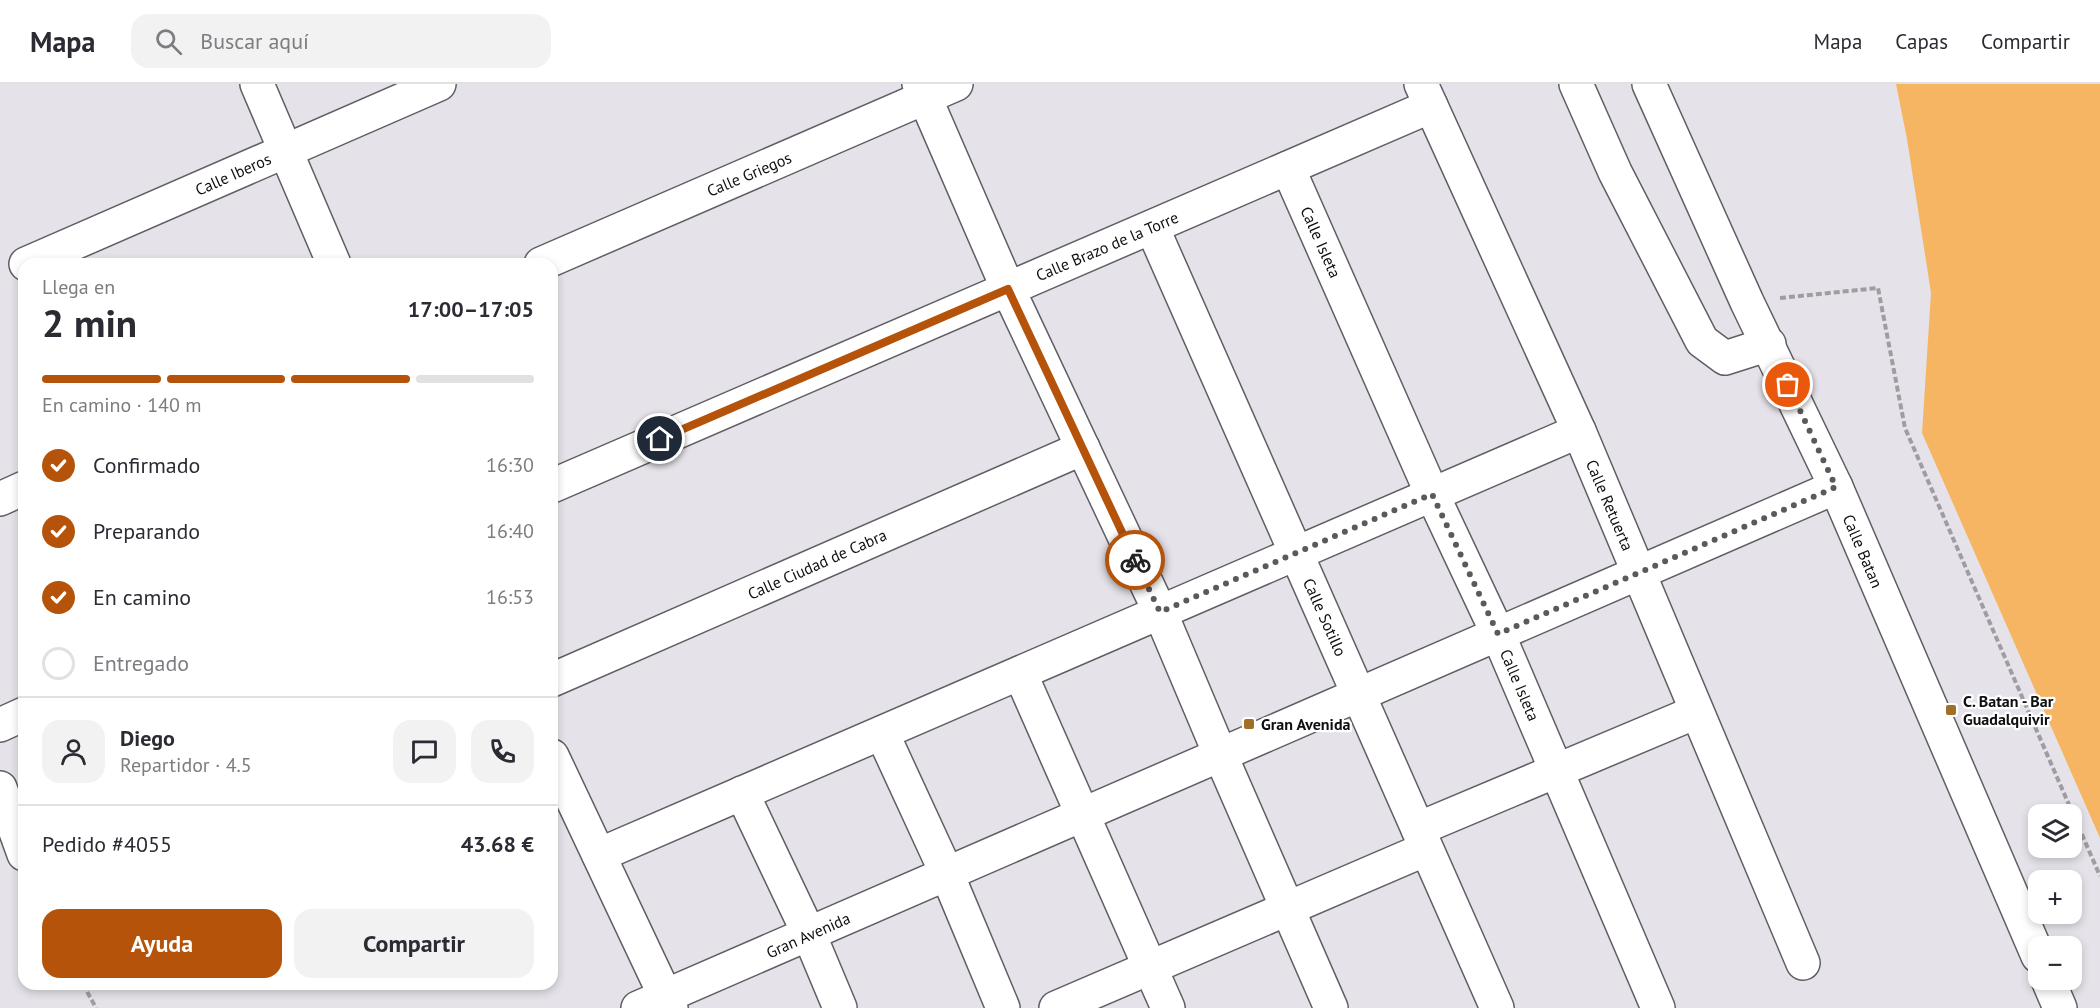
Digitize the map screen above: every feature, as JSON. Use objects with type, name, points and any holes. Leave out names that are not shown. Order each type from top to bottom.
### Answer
[{"type":"street","points":[[256,84],[331,258]]},
{"type":"street","name":"Calle Iberos","points":[[39,258],[439,84]]},
{"type":"street","name":"Calle Griegos","points":[[554,258],[922,91],[956,84]]},
{"type":"street","points":[[1576,84],[1615,172],[1702,341],[1725,358],[1769,344]]},
{"type":"street","name":"Calle Batan","points":[[1649,84],[1747,302],[1836,487],[2029,936]]},
{"type":"street","points":[[922,91],[1008,289],[1160,612],[1331,1008]]},
{"type":"street","name":"Calle Brazo de la Torre","points":[[558,483],[1288,168],[1426,95]]},
{"type":"street","name":"Calle Retuerta","points":[[1426,95],[1579,431],[1803,963]]},
{"type":"street","name":"Calle Isleta","points":[[1288,168],[1432,494],[1498,634],[1658,1008]]},
{"type":"street","name":"Calle Sotillo","points":[[1152,227],[1497,1008]]},
{"type":"street","name":"Calle Iberos","points":[[0,275],[18,267]]},
{"type":"street","points":[[598,855],[1579,431]]},
{"type":"street","name":"Calle Ciudad de Cabra","points":[[558,677],[1083,448]]},
{"type":"street","name":"Gran Avenida","points":[[658,1004],[809,934],[1082,814],[1836,487]]},
{"type":"street","points":[[0,499],[18,491]]},
{"type":"street","points":[[1020,673],[1168,1008]]},
{"type":"street","points":[[1056,1008],[1288,909],[1555,771],[1696,712]]},
{"type":"street","points":[[0,725],[18,717]]},
{"type":"street","points":[[882,733],[947,874],[1004,1008]]},
{"type":"street","points":[[558,769],[598,855],[658,1004]]},
{"type":"street","points":[[0,788],[18,838]]},
{"type":"street","points":[[742,793],[809,934],[840,1008]]},
{"type":"street","points":[[2052,990],[2060,1008]]},
{"type":"path","points":[[1747,302],[1878,288],[1905,428],[2100,876]]},
{"type":"path","points":[[86,990],[96,1008]]},
{"type":"shaded area","points":[[1896,84],[2100,84],[2100,838],[1922,433],[1931,293]]},
{"type":"way so far","points":[[1135,560],[1160,612],[1432,494],[1498,634],[1836,487],[1788,385]]},
{"type":"place","name":"C. Batan - Bar Guadalquivir","points":[[1951,710]]},
{"type":"place","name":"Gran Avenida","points":[[1249,724]]},
{"type":"route","points":[[660,439],[1008,289],[1135,560]]}]
